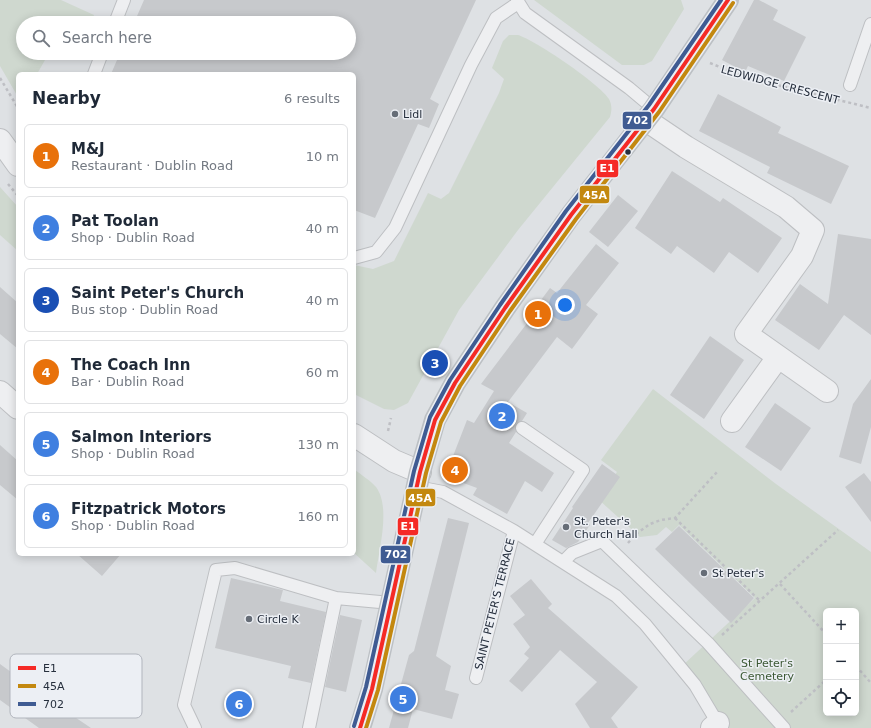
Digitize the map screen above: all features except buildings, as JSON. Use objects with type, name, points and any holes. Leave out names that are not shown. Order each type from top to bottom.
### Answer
[{"type":"main road","points":[[360,728],[372,689],[418,479],[435,420],[455,383],[505,308],[571,215],[650,115],[728,0]]},
{"type":"street","points":[[650,115],[686,147],[786,208],[812,230],[802,256],[746,334],[827,391]]},
{"type":"street","points":[[0,140],[16,162]]},
{"type":"street","points":[[732,421],[778,357]]},
{"type":"street","points":[[0,392],[16,406]]},
{"type":"street","points":[[356,436],[418,479]]},
{"type":"lane","points":[[117,16],[124,0]]},
{"type":"lane","points":[[356,258],[369,256],[376,252],[395,228],[471,65],[496,18],[517,1],[525,13],[629,88],[650,115]]},
{"type":"lane","points":[[850,85],[871,24]]},
{"type":"lane","points":[[95,72],[99,60]]},
{"type":"lane","points":[[522,428],[583,470],[535,544]]},
{"type":"lane","name":"SAINT PETER'S TERRACE","points":[[418,479],[514,531],[616,596],[644,624],[695,685],[717,726]]},
{"type":"lane","name":"SAINT PETER'S TERRACE","points":[[476,678],[514,531]]},
{"type":"lane","points":[[563,562],[572,553],[602,541],[710,646],[781,725]]},
{"type":"lane","points":[[195,728],[184,705],[216,570],[235,568],[336,598],[391,603]]},
{"type":"lane","points":[[309,728],[336,598]]},
{"type":"path","name":"LEDWIDGE CRESCENT","points":[[692,53],[716,67],[745,77],[871,108]]},
{"type":"path","points":[[0,78],[16,105]]},
{"type":"path","points":[[616,555],[636,534],[650,524],[661,520],[675,518],[717,472]]},
{"type":"path","points":[[675,518],[760,601]]},
{"type":"path","points":[[710,646],[838,530]]},
{"type":"path","points":[[780,584],[823,631]]},
{"type":"path","points":[[859,669],[871,683]]},
{"type":"path","points":[[781,725],[823,683]]},
{"type":"green space","points":[[0,0],[61,0],[94,15],[16,16],[16,60],[45,60],[38,72],[16,72],[16,94],[0,66]]},
{"type":"green space","points":[[534,0],[681,0],[684,9],[652,61],[644,65],[622,65]]},
{"type":"green space","points":[[509,35],[518,35],[552,53],[581,73],[609,99],[611,103],[610,117],[518,230],[459,310],[408,403],[394,410],[384,409],[356,395],[356,265],[373,269],[394,261],[428,193],[441,199],[449,193],[499,93],[504,79],[492,68],[503,41]]},
{"type":"green space","points":[[0,187],[16,205],[16,249],[0,235]]},
{"type":"green space","name":"St Peter's Cemetery","points":[[653,389],[776,484],[871,552],[871,728],[725,728],[682,666],[755,598],[679,525],[672,532],[666,527],[657,535],[640,537],[598,499],[617,472],[601,460]]},
{"type":"green space","points":[[356,471],[376,487],[383,506],[383,528],[376,573],[356,555]]},
{"type":"transit line","name":"702","points":[[354,726],[366,687],[414,471],[430,417],[450,380],[500,305],[566,211],[649,105],[721,0]]},
{"type":"transit line","name":"E1","points":[[360,728],[372,689],[420,472],[435,420],[455,383],[505,308],[571,215],[654,109],[728,0]]},
{"type":"transit line","name":"45A","points":[[366,728],[378,690],[426,473],[441,422],[460,386],[510,311],[576,219],[659,112],[733,3]]},
{"type":"place","name":"Lidl","points":[[395,114]]},
{"type":"place","name":"M&J","points":[[538,314]]},
{"type":"place","name":"Saint Peter's Church","points":[[435,363]]},
{"type":"place","name":"Pat Toolan","points":[[502,416]]},
{"type":"place","name":"The Coach Inn","points":[[455,470]]},
{"type":"place","name":"St. Peter's Church Hall","points":[[566,527]]},
{"type":"place","name":"St Peter's","points":[[704,573]]},
{"type":"place","name":"Circle K","points":[[249,619]]},
{"type":"place","name":"Salmon Interiors","points":[[403,699]]},
{"type":"place","name":"Fitzpatrick Motors","points":[[239,704]]}]
